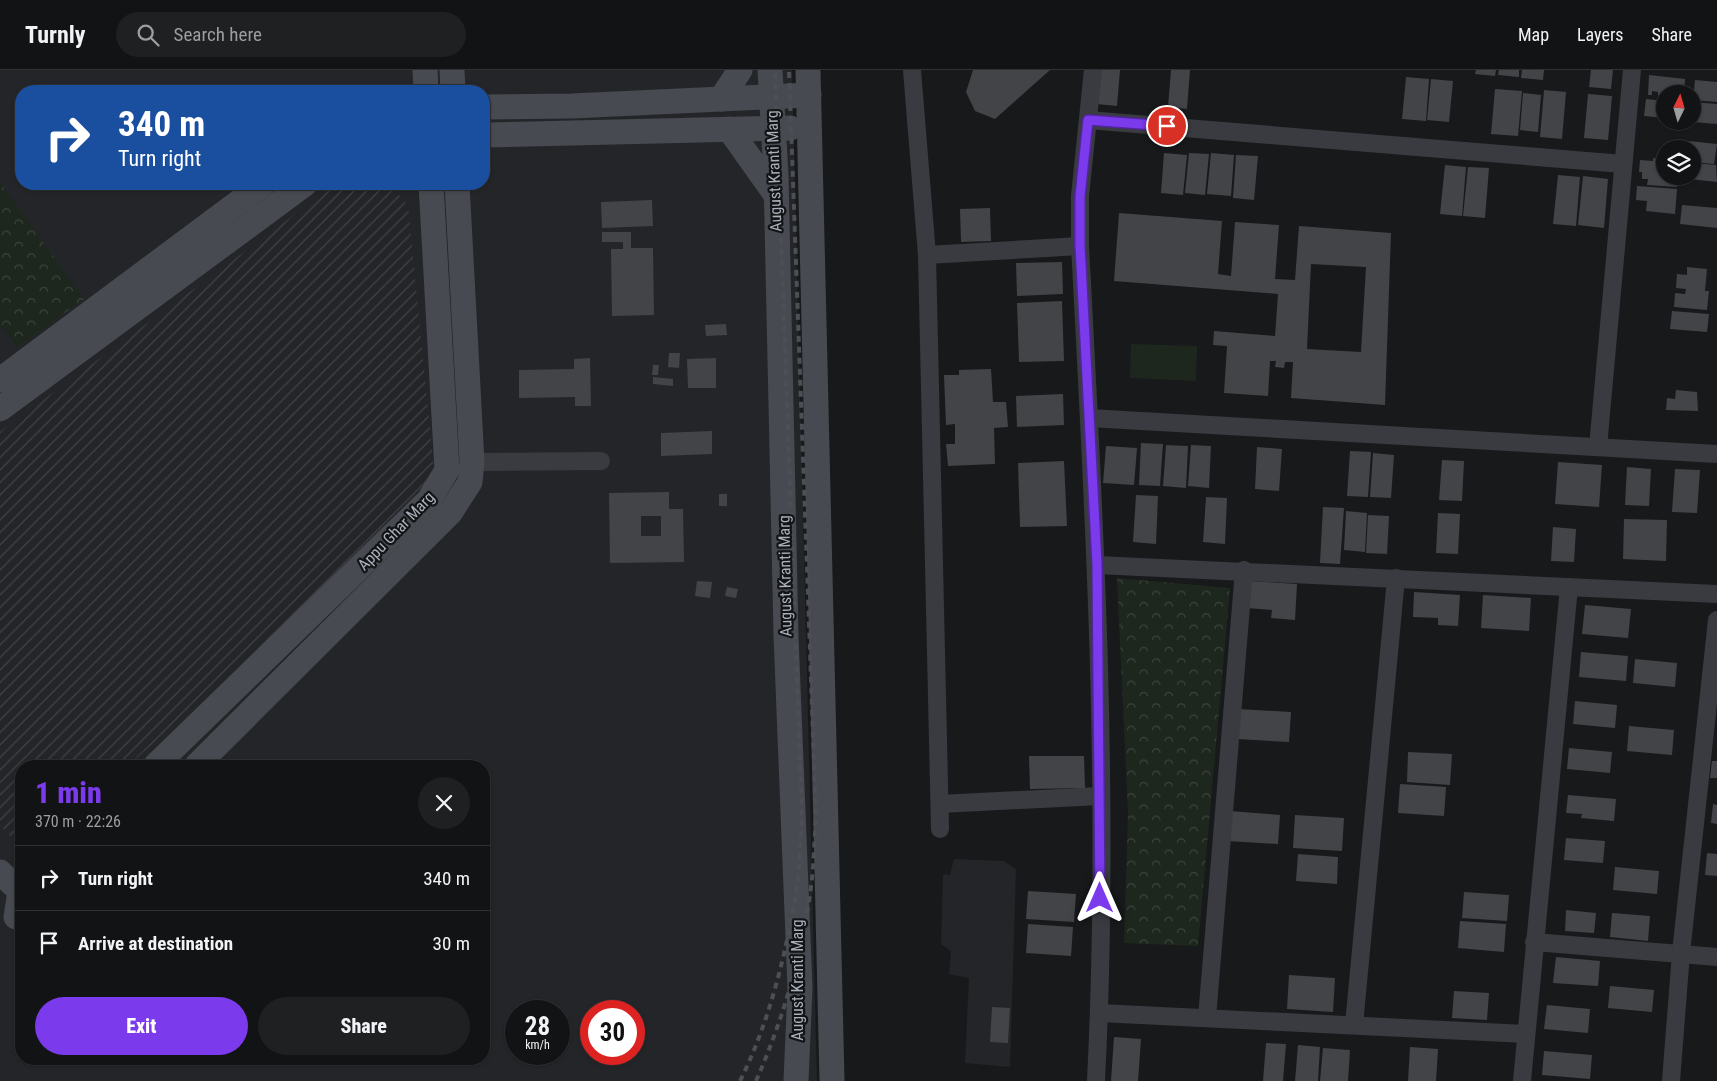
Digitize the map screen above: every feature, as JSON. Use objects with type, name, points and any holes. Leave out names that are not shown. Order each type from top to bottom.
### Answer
[{"type":"street","points":[[426,70],[426,85]]},
{"type":"street","points":[[452,70],[453,85]]},
{"type":"street","points":[[721,99],[740,70]]},
{"type":"street","name":"August Kranti Marg","points":[[770,70],[776,195],[787,645],[800,988],[796,1081]]},
{"type":"street","name":"August Kranti Marg","points":[[808,70],[832,1081]]},
{"type":"street","points":[[912,70],[927,255],[940,829]]},
{"type":"street","points":[[1093,70],[1080,196],[1080,246],[1097,564],[1100,1013],[1096,1081]]},
{"type":"street","points":[[1598,447],[1632,70]]},
{"type":"street","points":[[490,107],[809,95]]},
{"type":"street","points":[[1088,120],[1623,164]]},
{"type":"street","points":[[490,135],[810,127]]},
{"type":"street","points":[[729,129],[776,195]]},
{"type":"street","points":[[0,380],[255,190]]},
{"type":"street","points":[[0,409],[297,190]]},
{"type":"street","points":[[431,190],[447,470],[471,472],[601,461]]},
{"type":"street","points":[[457,190],[471,472]]},
{"type":"street","points":[[927,255],[1080,246]]},
{"type":"street","points":[[1089,418],[1717,454]]},
{"type":"street","name":"Appu Ghar Marg","points":[[162,760],[429,500],[447,470]]},
{"type":"street","name":"Appu Ghar Marg","points":[[202,760],[450,513],[471,472]]},
{"type":"street","points":[[1097,564],[1717,594]]},
{"type":"street","points":[[1207,1018],[1244,570]]},
{"type":"street","points":[[1354,1024],[1396,578]]},
{"type":"street","points":[[1522,1081],[1569,586]]},
{"type":"street","points":[[1671,1081],[1681,953],[1717,620]]},
{"type":"street","points":[[940,804],[1100,796]]},
{"type":"street","points":[[0,872],[15,886]]},
{"type":"street","points":[[1534,942],[1717,957]]},
{"type":"street","points":[[1100,1013],[1354,1024],[1526,1034]]},
{"type":"shaded area","points":[[0,70],[792,70],[817,1081],[0,1081]]},
{"type":"shaded area","points":[[328,190],[395,190],[408,206],[436,490],[135,760],[15,760],[15,841],[0,826],[0,432]]},
{"type":"shaded area","points":[[954,859],[1004,861],[1016,869],[1010,1067],[965,1063],[969,978],[949,974],[951,951],[941,944],[943,874],[950,875]]},
{"type":"green space","points":[[0,182],[84,299],[17,348],[0,325]]},
{"type":"green space","points":[[1131,344],[1197,346],[1196,381],[1130,378]]},
{"type":"green space","points":[[1117,578],[1230,588],[1198,946],[1124,943],[1128,813]]},
{"type":"building","points":[[973,70],[1050,70],[995,119],[975,111],[966,92]]},
{"type":"building","points":[[1099,70],[1120,70],[1117,106],[1096,104]]},
{"type":"building","points":[[1171,70],[1190,70],[1187,109],[1168,107]]},
{"type":"building","points":[[1476,70],[1496,70],[1495,76],[1475,74]]},
{"type":"building","points":[[1499,70],[1519,70],[1519,77],[1498,75]]},
{"type":"building","points":[[1522,70],[1544,70],[1543,80],[1521,78]]},
{"type":"building","points":[[1591,70],[1613,70],[1611,89],[1589,87]]},
{"type":"building","points":[[1649,75],[1685,79],[1685,85],[1656,85],[1656,92],[1652,91],[1652,95],[1648,95]]},
{"type":"building","points":[[1406,77],[1429,79],[1426,121],[1402,119]]},
{"type":"building","points":[[1431,79],[1453,81],[1449,122],[1427,120]]},
{"type":"building","points":[[1695,80],[1717,82],[1717,102],[1701,101],[1701,85],[1694,85]]},
{"type":"building","points":[[1495,89],[1522,91],[1518,136],[1491,134]]},
{"type":"building","points":[[1544,90],[1566,92],[1562,139],[1540,137]]},
{"type":"building","points":[[1523,93],[1541,95],[1538,132],[1520,130]]},
{"type":"building","points":[[1588,94],[1612,96],[1608,140],[1584,138]]},
{"type":"building","points":[[1646,99],[1656,100],[1656,117],[1644,116]]},
{"type":"building","points":[[1701,103],[1717,104],[1717,124],[1701,123]]},
{"type":"building","points":[[1701,142],[1717,144],[1714,164],[1701,163]]},
{"type":"building","points":[[1164,153],[1187,155],[1183,195],[1161,193]]},
{"type":"building","points":[[1189,153],[1209,154],[1205,195],[1185,193]]},
{"type":"building","points":[[1211,153],[1234,155],[1231,196],[1207,194]]},
{"type":"building","points":[[1236,155],[1258,156],[1254,200],[1233,198]]},
{"type":"building","points":[[1653,158],[1656,158],[1656,185],[1677,185],[1677,187],[1647,185],[1648,179],[1642,179],[1642,172],[1639,172],[1640,160],[1653,161]]},
{"type":"building","points":[[1701,164],[1716,165],[1717,182],[1701,180]]},
{"type":"building","points":[[1445,165],[1466,167],[1462,216],[1440,214]]},
{"type":"building","points":[[1468,167],[1489,168],[1485,218],[1463,216]]},
{"type":"building","points":[[1558,175],[1580,177],[1576,226],[1553,224]]},
{"type":"building","points":[[1583,176],[1608,179],[1604,228],[1578,225]]},
{"type":"building","points":[[1637,186],[1677,189],[1675,214],[1646,211],[1647,201],[1636,200]]},
{"type":"building","points":[[652,200],[653,226],[602,228],[601,202]]},
{"type":"building","points":[[1682,205],[1717,208],[1717,228],[1680,224]]},
{"type":"building","points":[[990,208],[991,241],[961,242],[960,209]]},
{"type":"building","points":[[1119,213],[1222,221],[1218,274],[1231,276],[1235,222],[1279,225],[1275,279],[1295,280],[1299,226],[1391,233],[1385,405],[1291,398],[1293,362],[1285,362],[1284,368],[1275,367],[1276,361],[1270,361],[1268,396],[1224,393],[1227,346],[1213,345],[1214,331],[1275,336],[1278,294],[1114,281]],"holes":[[[1311,264],[1366,267],[1361,352],[1307,349]]]},
{"type":"building","points":[[602,232],[631,232],[631,248],[653,248],[654,315],[612,316],[611,249],[623,249],[623,242],[602,242]]},
{"type":"building","points":[[1062,262],[1063,294],[1017,296],[1016,263]]},
{"type":"building","points":[[1687,267],[1707,269],[1705,291],[1709,291],[1707,310],[1674,307],[1675,293],[1685,294],[1686,289],[1676,288],[1677,274],[1687,275]]},
{"type":"building","points":[[1062,301],[1064,361],[1019,362],[1017,303]]},
{"type":"building","points":[[1672,311],[1709,314],[1707,332],[1670,329]]},
{"type":"building","points":[[726,324],[727,335],[706,336],[705,325]]},
{"type":"building","points":[[669,353],[680,353],[679,368],[668,367]]},
{"type":"building","points":[[590,358],[591,406],[575,406],[575,397],[519,398],[519,370],[574,369],[574,359]]},
{"type":"building","points":[[716,358],[716,388],[688,388],[687,359]]},
{"type":"building","points":[[653,365],[659,365],[658,375],[652,375]]},
{"type":"building","points":[[991,369],[993,402],[1006,402],[1008,427],[994,428],[995,464],[948,466],[946,444],[955,444],[955,424],[946,425],[944,375],[959,375],[959,370]]},
{"type":"building","points":[[653,377],[673,379],[673,386],[653,384]]},
{"type":"building","points":[[1676,390],[1697,392],[1698,411],[1666,410],[1667,398],[1675,399]]},
{"type":"building","points":[[1063,394],[1064,425],[1017,427],[1016,396]]},
{"type":"building","points":[[712,431],[712,454],[661,456],[661,433]]},
{"type":"building","points":[[1141,443],[1163,444],[1160,486],[1139,485]]},
{"type":"building","points":[[1166,445],[1188,446],[1186,488],[1163,486]]},
{"type":"building","points":[[1191,445],[1211,446],[1209,488],[1188,486]]},
{"type":"building","points":[[1106,446],[1137,448],[1134,485],[1103,483]]},
{"type":"building","points":[[1257,447],[1282,449],[1279,491],[1255,489]]},
{"type":"building","points":[[1350,451],[1371,452],[1368,497],[1347,496]]},
{"type":"building","points":[[1373,453],[1394,455],[1391,498],[1370,497]]},
{"type":"building","points":[[1442,460],[1464,461],[1462,501],[1439,500]]},
{"type":"building","points":[[1064,461],[1067,526],[1020,527],[1018,463]]},
{"type":"building","points":[[1558,462],[1602,465],[1599,507],[1555,504]]},
{"type":"building","points":[[1627,467],[1651,469],[1649,506],[1625,505]]},
{"type":"building","points":[[1675,469],[1700,470],[1697,513],[1672,512]]},
{"type":"building","points":[[669,492],[669,509],[683,509],[684,562],[610,563],[609,493]],"holes":[[[641,516],[661,516],[661,536],[641,536]]]},
{"type":"building","points":[[719,494],[727,494],[727,506],[719,506]]},
{"type":"building","points":[[1136,495],[1158,496],[1156,544],[1133,542]]},
{"type":"building","points":[[1206,497],[1227,498],[1225,544],[1203,542]]},
{"type":"building","points":[[1323,507],[1344,508],[1340,564],[1320,563]]},
{"type":"building","points":[[1346,511],[1367,513],[1365,552],[1344,550]]},
{"type":"building","points":[[1438,513],[1460,514],[1458,554],[1436,553]]},
{"type":"building","points":[[1368,515],[1389,516],[1387,554],[1366,553]]},
{"type":"building","points":[[1624,519],[1667,520],[1666,561],[1623,559]]},
{"type":"building","points":[[1553,527],[1576,529],[1574,562],[1551,561]]},
{"type":"building","points":[[697,581],[712,582],[710,598],[695,596]]},
{"type":"building","points":[[1248,581],[1297,584],[1295,620],[1271,618],[1272,610],[1247,608]]},
{"type":"building","points":[[727,587],[738,589],[736,598],[725,596]]},
{"type":"building","points":[[1414,592],[1460,595],[1458,626],[1438,625],[1438,618],[1413,617]]},
{"type":"building","points":[[1483,595],[1531,598],[1529,631],[1481,628]]},
{"type":"building","points":[[1585,605],[1631,609],[1628,638],[1582,634]]},
{"type":"building","points":[[1581,652],[1628,656],[1626,681],[1579,677]]},
{"type":"building","points":[[1635,659],[1677,663],[1675,687],[1633,683]]},
{"type":"building","points":[[1575,701],[1617,705],[1615,728],[1573,724]]},
{"type":"building","points":[[1239,709],[1291,712],[1289,742],[1237,739]]},
{"type":"building","points":[[1629,726],[1674,730],[1672,755],[1627,751]]},
{"type":"building","points":[[1569,748],[1612,752],[1610,773],[1567,769]]},
{"type":"building","points":[[1408,752],[1452,754],[1450,785],[1407,782]]},
{"type":"building","points":[[1029,756],[1084,756],[1085,788],[1030,789]]},
{"type":"building","points":[[1712,761],[1717,761],[1717,778],[1710,778]]},
{"type":"building","points":[[1400,784],[1446,787],[1444,816],[1398,813]]},
{"type":"building","points":[[1568,795],[1616,799],[1614,821],[1581,818],[1582,814],[1566,813]]},
{"type":"building","points":[[1713,804],[1717,805],[1717,824],[1711,823]]},
{"type":"building","points":[[1229,811],[1280,815],[1278,844],[1227,841]]},
{"type":"building","points":[[1295,815],[1344,818],[1342,851],[1293,848]]},
{"type":"building","points":[[1566,838],[1605,841],[1603,863],[1564,860]]},
{"type":"building","points":[[1707,853],[1717,854],[1717,876],[1705,875]]},
{"type":"building","points":[[1298,854],[1338,857],[1337,884],[1296,881]]},
{"type":"building","points":[[1615,867],[1659,871],[1657,894],[1613,890]]},
{"type":"building","points":[[1028,891],[1076,894],[1074,922],[1026,919]]},
{"type":"building","points":[[1464,892],[1509,895],[1507,921],[1462,918]]},
{"type":"building","points":[[1566,910],[1596,913],[1594,933],[1565,931]]},
{"type":"building","points":[[1612,913],[1650,916],[1648,941],[1610,937]]},
{"type":"building","points":[[1460,921],[1506,924],[1504,952],[1458,948]]},
{"type":"building","points":[[1028,924],[1073,927],[1071,956],[1026,953]]},
{"type":"building","points":[[1556,957],[1600,961],[1598,986],[1553,983]]},
{"type":"building","points":[[1289,975],[1335,978],[1333,1012],[1287,1009]]},
{"type":"building","points":[[1610,986],[1654,990],[1652,1012],[1608,1008]]},
{"type":"building","points":[[1454,991],[1489,993],[1487,1020],[1452,1018]]},
{"type":"building","points":[[1547,1005],[1590,1009],[1588,1033],[1544,1029]]},
{"type":"building","points":[[992,1007],[1010,1008],[1008,1043],[990,1042]]},
{"type":"building","points":[[1114,1037],[1141,1039],[1138,1081],[1111,1081]]},
{"type":"building","points":[[1266,1043],[1286,1044],[1283,1081],[1263,1081]]},
{"type":"building","points":[[1298,1045],[1320,1047],[1318,1081],[1295,1081]]},
{"type":"building","points":[[1410,1047],[1438,1049],[1436,1081],[1408,1081]]},
{"type":"building","points":[[1323,1048],[1350,1050],[1348,1081],[1320,1081]]},
{"type":"building","points":[[1544,1051],[1592,1055],[1590,1079],[1542,1075]]},
{"type":"railway","points":[[740,1081],[768,1013],[787,942],[796,894],[802,817],[775,70]]},
{"type":"railway","points":[[756,1081],[774,1036],[796,966],[811,885],[816,817],[789,70]]},
{"type":"route","points":[[1100,898],[1097,564],[1080,246],[1080,196],[1088,120],[1167,126]]}]
